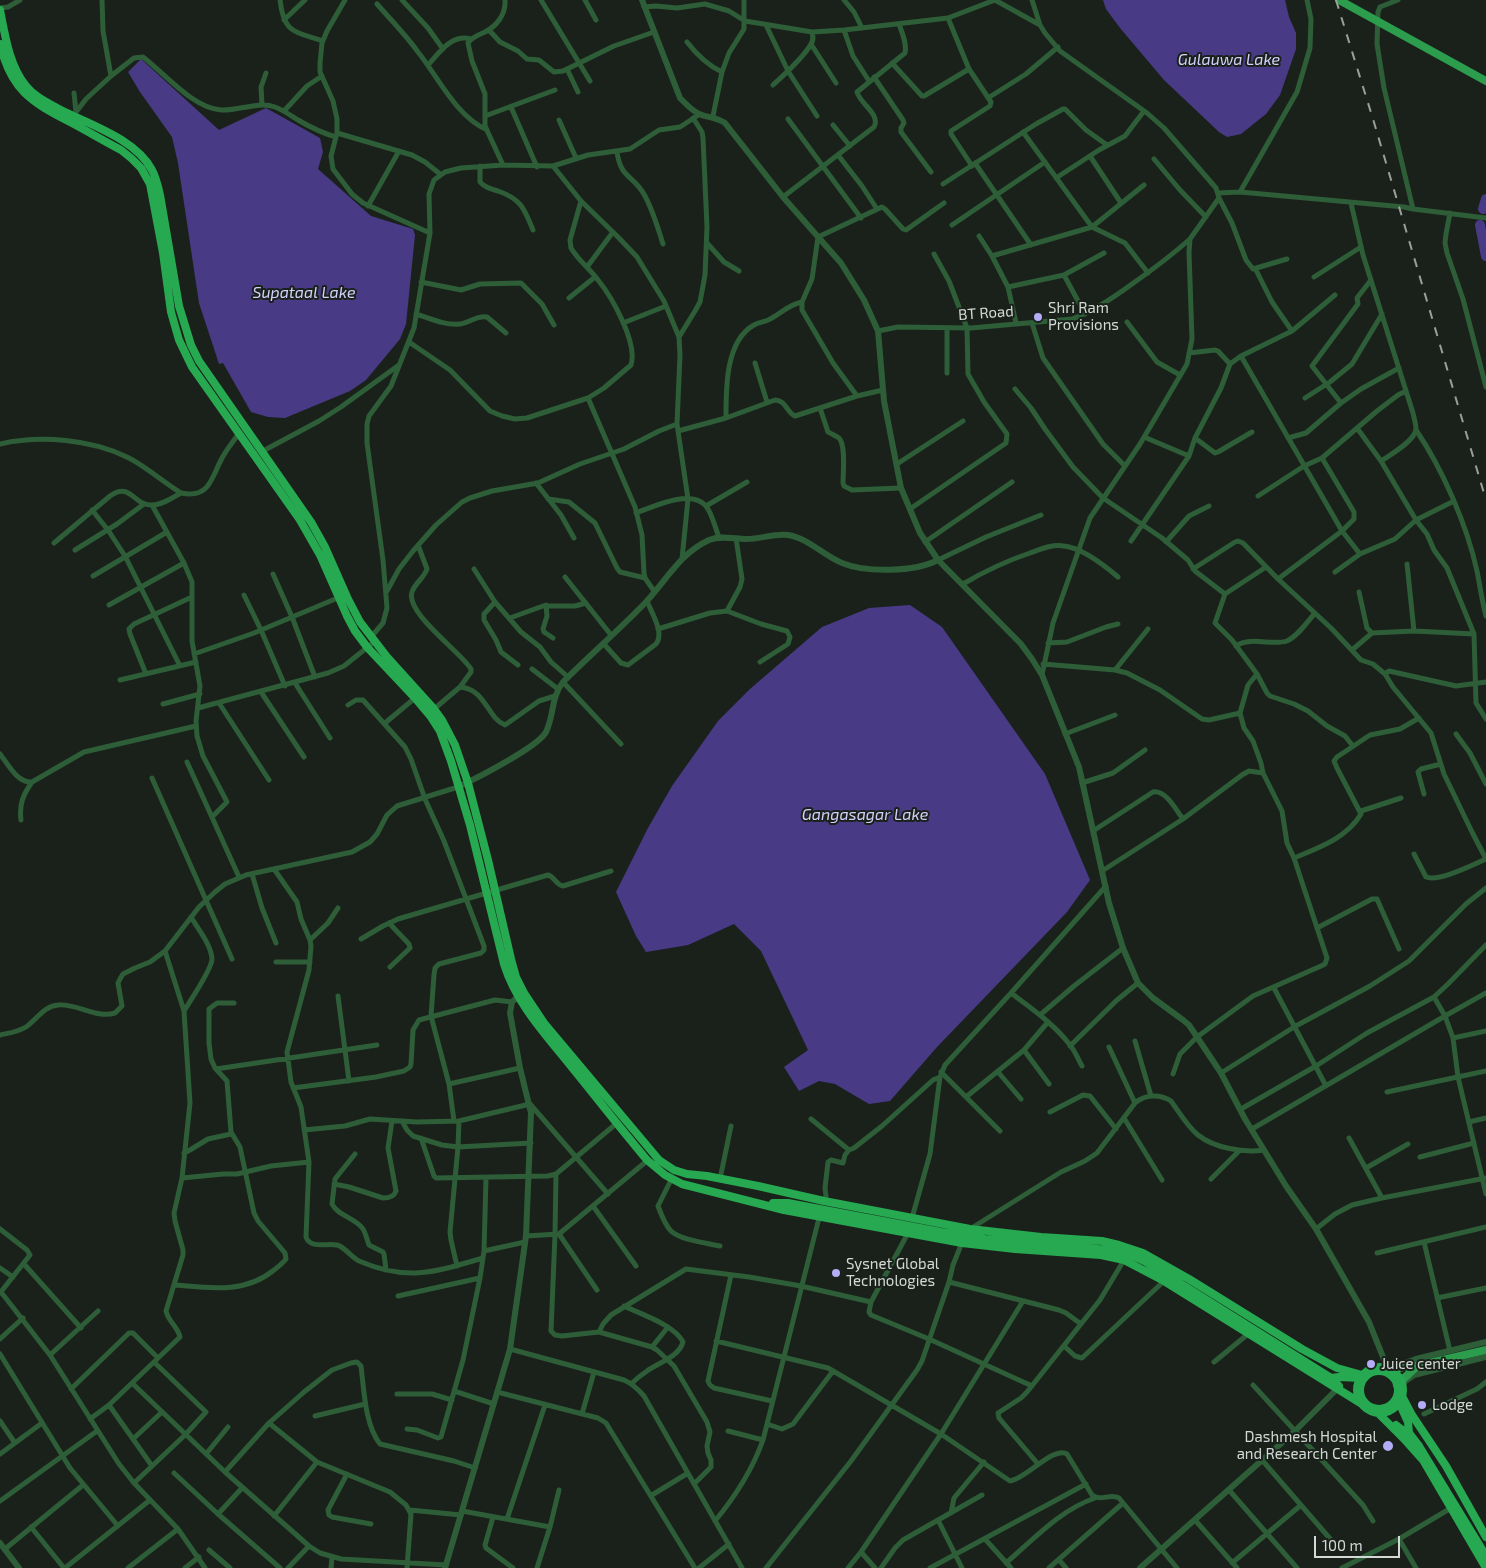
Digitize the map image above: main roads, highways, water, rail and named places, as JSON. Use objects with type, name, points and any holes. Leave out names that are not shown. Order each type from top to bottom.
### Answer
[{"type":"highway","points":[[0,9],[12,60],[20,78],[33,93],[119,139],[136,150],[152,169],[160,195],[180,306],[191,345],[215,385],[311,522],[325,547],[343,596],[350,624],[371,642],[442,720],[455,745],[468,783],[506,971],[518,997],[539,1026],[647,1160],[671,1180],[784,1210],[962,1243],[1101,1256],[1124,1260],[1148,1271],[1337,1389],[1362,1402]]},
{"type":"highway","points":[[0,44],[12,77],[32,101],[121,150],[131,158],[144,174],[152,192],[171,312],[179,340],[192,367],[300,520],[343,596]]},
{"type":"highway","points":[[248,446],[256,442]]},
{"type":"highway","points":[[371,642],[440,731],[491,893]]},
{"type":"highway","points":[[518,997],[544,1023],[659,1160],[674,1170],[970,1229],[1040,1237],[1102,1241],[1118,1245],[1143,1253],[1189,1279],[1302,1349],[1337,1368],[1363,1376]]},
{"type":"highway","points":[[758,1186],[782,1197],[788,1203]]},
{"type":"highway","points":[[753,1202],[788,1203],[985,1239],[1109,1250],[1131,1255],[1146,1262],[1331,1378],[1362,1402],[1369,1410],[1387,1412],[1395,1408],[1400,1396]]},
{"type":"highway","points":[[1362,1402],[1357,1392],[1358,1383],[1374,1367],[1388,1370],[1398,1375],[1400,1396],[1408,1422],[1409,1433]]},
{"type":"highway","points":[[1331,1378],[1363,1376]]},
{"type":"highway","points":[[1400,1396],[1446,1466],[1486,1537]]},
{"type":"highway","points":[[1377,1411],[1409,1433],[1430,1461],[1486,1556]]},
{"type":"highway","points":[[1377,1411],[1418,1455],[1452,1508],[1486,1568]]},
{"type":"main road","points":[[1339,0],[1486,81]]},
{"type":"main road","points":[[1388,1370],[1410,1365],[1416,1366],[1486,1350]]},
{"type":"main road","points":[[1400,1384],[1416,1366]]},
{"type":"water","name":"Gulauwa Lake","points":[[1103,0],[1285,0],[1289,17],[1296,33],[1296,49],[1280,95],[1266,114],[1241,134],[1227,137],[1219,132],[1164,80],[1120,28],[1106,9]]},
{"type":"water","name":"Supataal Lake","points":[[141,59],[219,130],[266,108],[320,138],[323,152],[318,169],[371,216],[413,229],[415,235],[406,324],[400,339],[366,380],[350,391],[285,418],[268,417],[251,412],[223,363],[219,364],[199,303],[178,163],[172,137],[128,72]]},
{"type":"water","name":"Gangasagar Lake","points":[[910,605],[942,627],[1045,774],[1090,880],[1067,912],[937,1047],[890,1101],[869,1104],[835,1084],[819,1081],[799,1091],[784,1067],[808,1050],[761,951],[734,924],[688,945],[646,952],[636,936],[616,892],[648,828],[672,786],[718,721],[750,689],[822,627],[869,608]]},
{"type":"waterway","points":[[1483,209],[1486,199]]},
{"type":"waterway","points":[[1480,225],[1486,256]]},
{"type":"railway","points":[[1336,0],[1486,500]]},
{"type":"place","name":"Shri Ram Provisions","points":[[1038,317]]},
{"type":"place","name":"Sysnet Global Technologies","points":[[836,1273]]},
{"type":"place","name":"Juice center","points":[[1371,1364]]},
{"type":"place","name":"Lodge","points":[[1422,1405]]},
{"type":"place","name":"Dashmesh Hospital and Research Center","points":[[1388,1446]]}]
